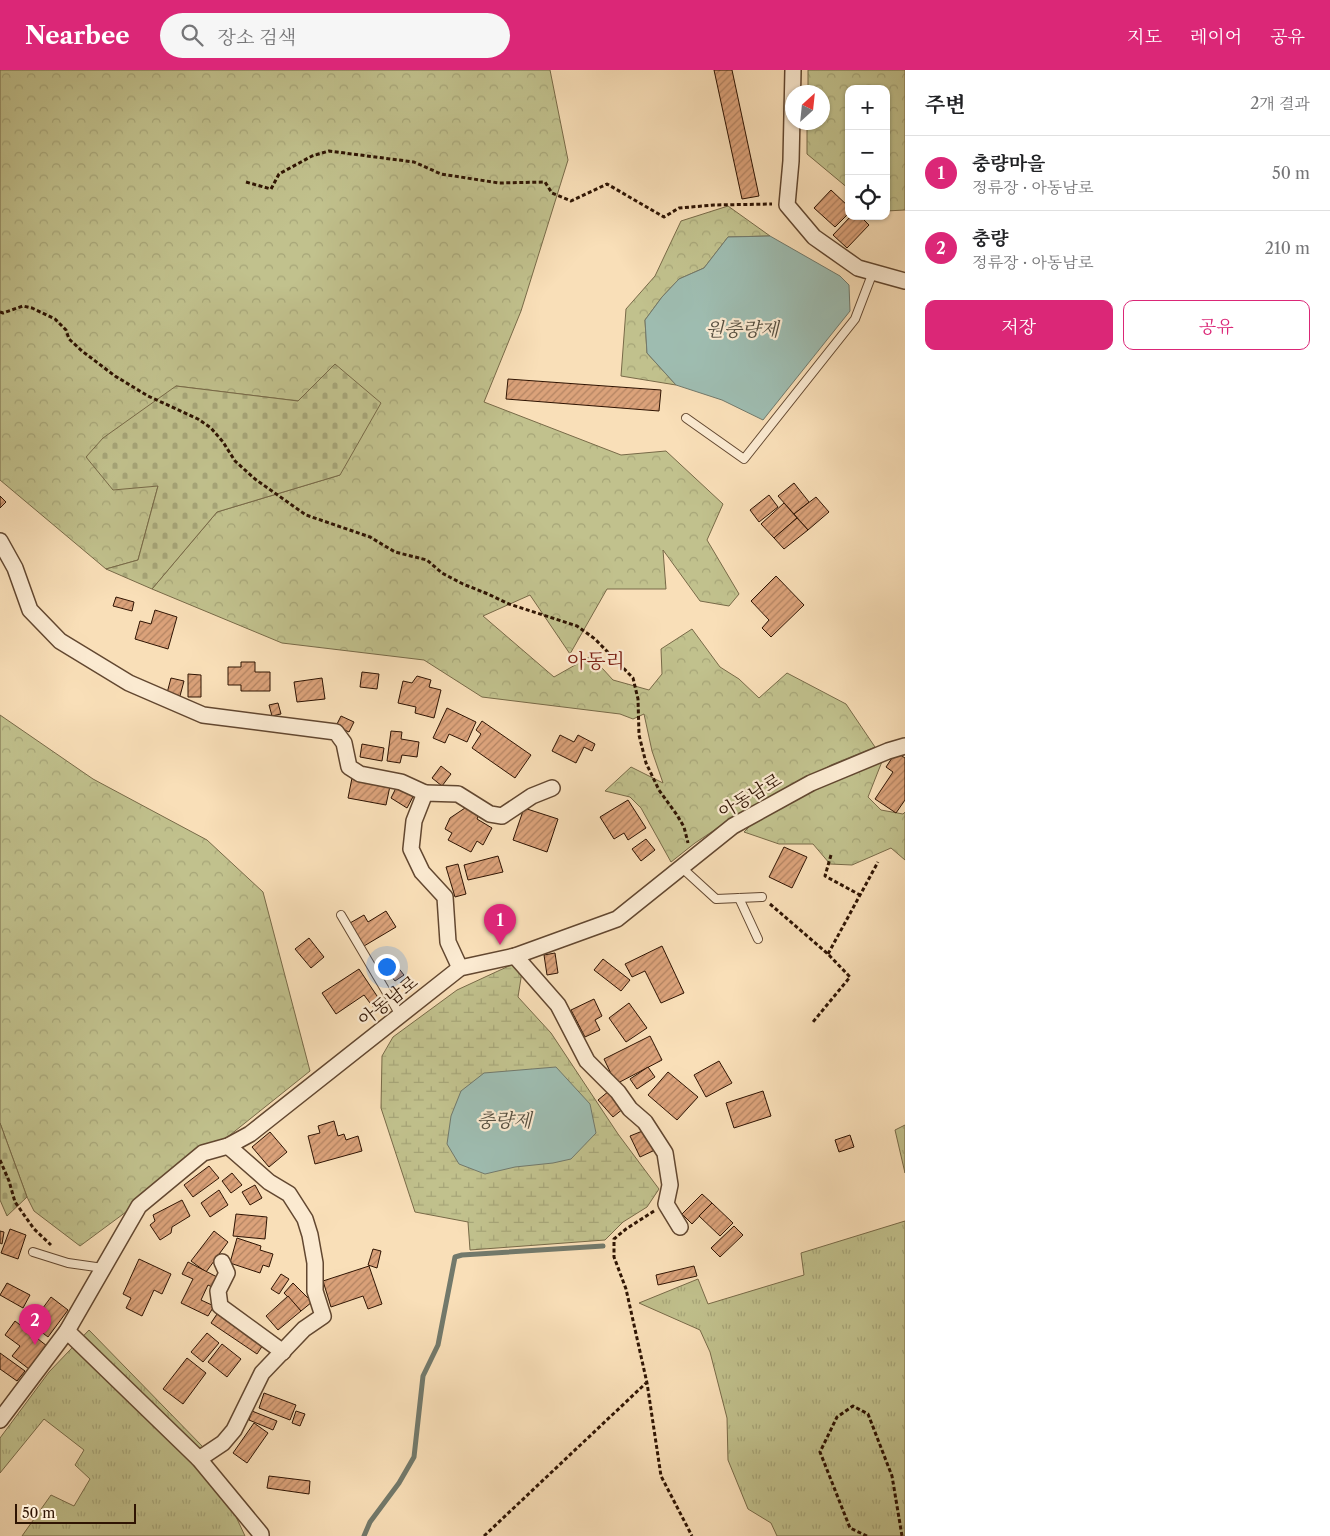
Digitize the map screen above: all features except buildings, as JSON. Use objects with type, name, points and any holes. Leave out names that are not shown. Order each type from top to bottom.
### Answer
[{"type":"street","points":[[793,70],[788,205],[814,237],[858,268],[905,282]]},
{"type":"street","points":[[0,541],[15,568],[30,610],[60,641],[129,683],[203,715],[336,732],[344,743],[349,767],[360,774],[402,782],[425,793],[458,794],[490,814],[502,816],[532,796],[552,788]]},
{"type":"street","name":"아동남로","points":[[0,1420],[67,1331],[139,1206],[203,1153],[228,1146],[250,1134],[460,968],[515,956],[617,918],[733,826],[811,783],[888,751],[905,746]]},
{"type":"street","points":[[425,793],[414,821],[411,850],[422,872],[445,897],[448,942],[460,968]]},
{"type":"street","points":[[515,956],[558,1005],[587,1061],[618,1092],[630,1109],[646,1122],[665,1153],[670,1185],[666,1204],[680,1226]]},
{"type":"street","points":[[199,1459],[223,1443],[234,1430],[262,1373],[304,1329],[323,1316],[315,1291],[315,1263],[305,1219],[289,1194],[269,1182],[228,1146]]},
{"type":"street","points":[[222,1262],[227,1273],[218,1291],[220,1306],[282,1352]]},
{"type":"street","points":[[67,1331],[199,1459],[261,1536]]},
{"type":"lane","points":[[686,418],[744,460],[855,319],[873,272]]},
{"type":"lane","points":[[685,864],[716,899],[762,897]]},
{"type":"lane","points":[[739,898],[758,938]]},
{"type":"lane","points":[[341,915],[400,1015]]},
{"type":"lane","points":[[33,1252],[68,1263],[103,1268]]},
{"type":"path","points":[[246,182],[270,189],[279,174],[312,156],[329,151],[414,162],[441,174],[499,183],[545,182],[552,193],[571,201],[607,184],[664,217],[679,208],[714,205],[788,205]]},
{"type":"path","points":[[0,312],[3,313],[23,306],[32,308],[55,319],[82,351],[115,376],[148,396],[198,419],[211,428],[235,461],[255,479],[306,515],[370,537],[395,552],[427,560],[442,573],[463,584],[508,604],[577,626],[595,638],[633,678],[638,699],[639,735],[646,762],[659,790],[684,827],[689,847],[685,864]]},
{"type":"path","points":[[831,855],[825,876],[860,895]]},
{"type":"path","points":[[828,954],[878,862]]},
{"type":"path","points":[[762,897],[828,954],[850,977],[813,1022]]},
{"type":"path","points":[[0,1160],[15,1202],[34,1229],[68,1263]]},
{"type":"path","points":[[666,1204],[626,1229],[614,1239],[614,1257],[626,1289],[647,1383],[661,1476],[692,1536]]},
{"type":"path","points":[[484,1536],[647,1383]]},
{"type":"path","points":[[867,1536],[850,1528],[820,1452],[837,1417],[853,1406],[868,1414],[889,1468],[902,1536]]},
{"type":"green space","points":[[0,70],[550,70],[568,160],[521,311],[484,402],[621,455],[666,451],[723,504],[707,540],[739,594],[729,606],[700,601],[663,550],[666,589],[607,589],[570,654],[530,595],[483,616],[554,677],[591,656],[613,680],[649,690],[662,674],[661,649],[692,629],[720,667],[739,679],[759,698],[787,673],[846,704],[875,747],[831,765],[759,805],[740,813],[695,843],[671,862],[641,808],[630,797],[605,791],[631,767],[663,783],[652,751],[644,714],[633,719],[620,714],[482,697],[424,660],[282,643],[152,589],[217,512],[340,475],[298,401],[176,386],[158,486],[138,560],[106,569],[0,480]]},
{"type":"green space","points":[[808,70],[905,70],[905,210],[890,211],[890,85],[845,85],[845,186],[807,154],[807,130],[830,130],[830,85],[808,85]]},
{"type":"green space","points":[[728,206],[770,236],[728,237],[704,268],[679,279],[662,297],[645,320],[647,353],[676,385],[621,376],[626,309],[655,276],[681,221]]},
{"type":"green space","points":[[335,364],[381,403],[340,475],[217,512],[152,589],[106,569],[138,560],[158,486],[113,490],[86,457],[103,438],[176,386],[298,401]]},
{"type":"green space","points":[[0,715],[93,779],[207,840],[263,892],[310,1071],[230,1135],[80,1246],[34,1211],[0,1123]]},
{"type":"green space","points":[[883,759],[868,797],[881,810],[903,814],[905,812],[905,860],[891,848],[852,865],[830,864],[813,844],[779,844],[744,832],[761,815]]},
{"type":"green space","points":[[524,959],[518,997],[551,1033],[618,1134],[659,1189],[647,1207],[623,1222],[605,1240],[470,1250],[468,1222],[415,1212],[381,1108],[382,1056],[393,1037],[457,990]]},
{"type":"green space","points":[[0,1123],[27,1197],[7,1216],[0,1200]]},
{"type":"green space","points":[[905,1125],[905,1173],[895,1130]]},
{"type":"green space","points":[[905,1221],[905,1536],[777,1536],[771,1523],[748,1509],[728,1460],[727,1418],[710,1352],[700,1330],[639,1303],[698,1279],[708,1304],[804,1275],[801,1253]]},
{"type":"green space","points":[[89,1330],[204,1448],[245,1536],[22,1536],[51,1495],[74,1506],[90,1479],[75,1465],[84,1450],[44,1419],[0,1473],[0,1438],[49,1372]]},
{"type":"water","name":"원충량제","points":[[770,236],[840,276],[849,285],[850,311],[763,420],[722,400],[676,385],[647,353],[645,320],[662,297],[679,279],[704,268],[728,237]]},
{"type":"water","name":"충량제","points":[[556,1067],[590,1104],[596,1133],[571,1159],[515,1167],[485,1174],[459,1164],[447,1144],[451,1116],[461,1091],[484,1073]]},
{"type":"waterway","points":[[364,1536],[370,1522],[399,1483],[414,1457],[423,1376],[438,1345],[455,1257],[603,1246]]},
{"type":"place","name":"충량마을","points":[[500,945]]},
{"type":"place","name":"충량","points":[[35,1345]]},
{"type":"district","name":"아동리","points":[[596,661]]}]
